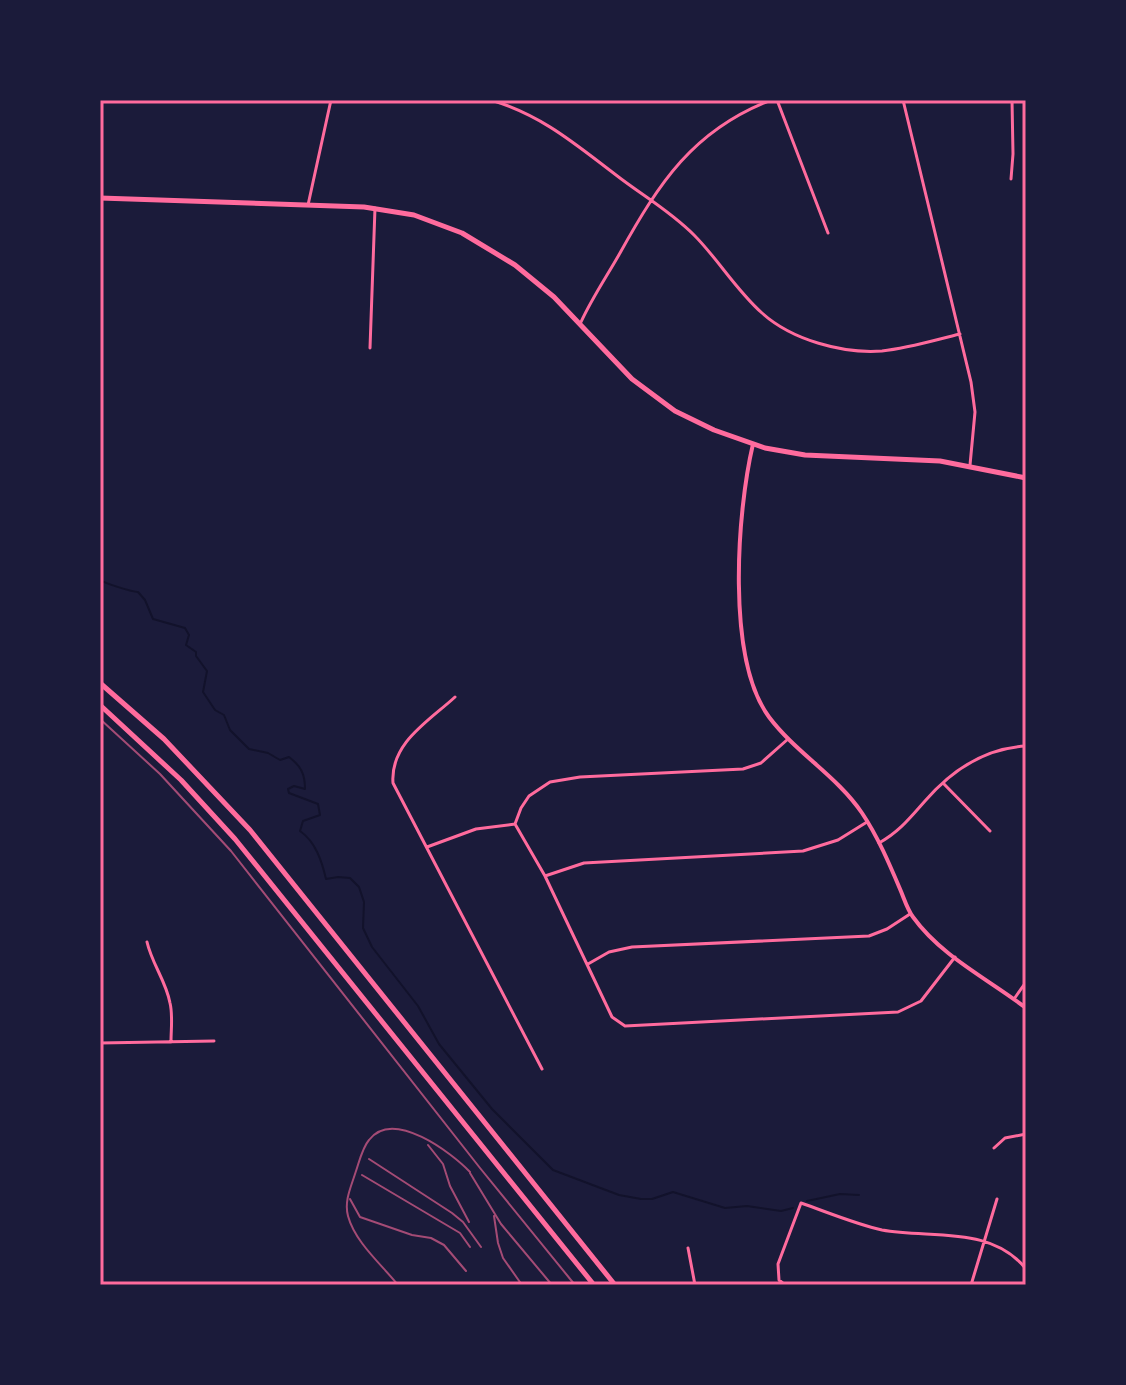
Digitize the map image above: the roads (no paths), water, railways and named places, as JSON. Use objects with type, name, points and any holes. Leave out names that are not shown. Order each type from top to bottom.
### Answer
[{"type":"main road","points":[[100,198],[375,208],[430,219],[479,241],[544,287],[632,379],[675,411],[753,444],[821,456],[929,460],[970,465],[1026,478]]},
{"type":"main road","points":[[100,683],[164,739],[250,830],[615,1285]]},
{"type":"main road","points":[[100,705],[181,780],[235,839],[594,1285]]},
{"type":"street","points":[[308,205],[331,100]]},
{"type":"street","points":[[491,100],[532,116],[572,139],[616,175],[651,197],[695,236],[736,287],[764,315],[805,338],[822,344],[872,351],[960,334]]},
{"type":"street","points":[[580,326],[651,197],[676,164],[706,135],[771,100]]},
{"type":"street","points":[[777,100],[828,233]]},
{"type":"street","points":[[903,100],[975,405],[970,465]]},
{"type":"street","points":[[1011,179],[1012,100]]},
{"type":"street","points":[[370,348],[375,208]]},
{"type":"street","points":[[753,444],[739,542],[746,663],[759,701],[788,739],[845,792],[868,822],[911,913],[935,942],[1026,1008]]},
{"type":"street","points":[[455,697],[401,747],[393,768],[394,787],[542,1069]]},
{"type":"street","points":[[515,824],[529,796],[550,782],[580,777],[743,769],[761,763],[788,739]]},
{"type":"street","points":[[879,843],[903,827],[965,764],[1001,749],[1026,746]]},
{"type":"street","points":[[943,783],[990,831]]},
{"type":"street","points":[[545,876],[584,863],[803,851],[838,840],[868,822]]},
{"type":"street","points":[[427,847],[476,829],[515,824]]},
{"type":"street","points":[[515,824],[545,876],[615,1022],[625,1026],[898,1012],[921,1001],[955,957]]},
{"type":"street","points":[[588,964],[609,952],[632,947],[869,936],[887,929],[911,913]]},
{"type":"street","points":[[147,942],[152,962],[170,1002],[171,1042]]},
{"type":"street","points":[[1014,999],[1026,982]]},
{"type":"street","points":[[100,1043],[214,1041]]},
{"type":"street","points":[[994,1148],[1005,1138],[1026,1134]]},
{"type":"street","points":[[971,1285],[997,1199]]},
{"type":"street","points":[[785,1285],[779,1280],[778,1264],[801,1203],[883,1230],[952,1234],[984,1243],[1012,1254],[1026,1269]]},
{"type":"street","points":[[688,1248],[695,1285]]},
{"type":"waterway","points":[[100,580],[138,592],[153,619],[185,628],[189,635],[186,645],[196,652],[207,671],[203,692],[215,710],[224,715],[230,730],[249,749],[268,753],[280,760],[289,757],[299,767],[305,789],[294,786],[288,789],[289,793],[318,804],[320,815],[303,821],[300,831],[314,847],[326,879],[350,878],[359,887],[364,902],[363,928],[372,947],[418,1006],[439,1044],[492,1109],[553,1170],[619,1195],[641,1199],[673,1192],[725,1208],[747,1206],[781,1211],[793,1208]]},
{"type":"waterway","points":[[807,1201],[840,1194],[859,1195]]},
{"type":"tram line","points":[[100,719],[160,774],[231,851],[575,1285]]},
{"type":"tram line","points":[[398,1285],[362,1244],[348,1216],[348,1194],[367,1143],[379,1131],[407,1131],[450,1154],[470,1172]]},
{"type":"tram line","points":[[428,1145],[443,1164],[450,1186],[469,1222]]},
{"type":"tram line","points":[[369,1159],[452,1213],[463,1222],[481,1247]]},
{"type":"tram line","points":[[470,1173],[501,1224],[552,1285]]},
{"type":"tram line","points":[[362,1175],[460,1233],[470,1247]]},
{"type":"tram line","points":[[350,1199],[360,1217],[412,1235],[431,1238],[444,1245],[466,1271]]},
{"type":"tram line","points":[[494,1216],[503,1258],[522,1285]]}]
